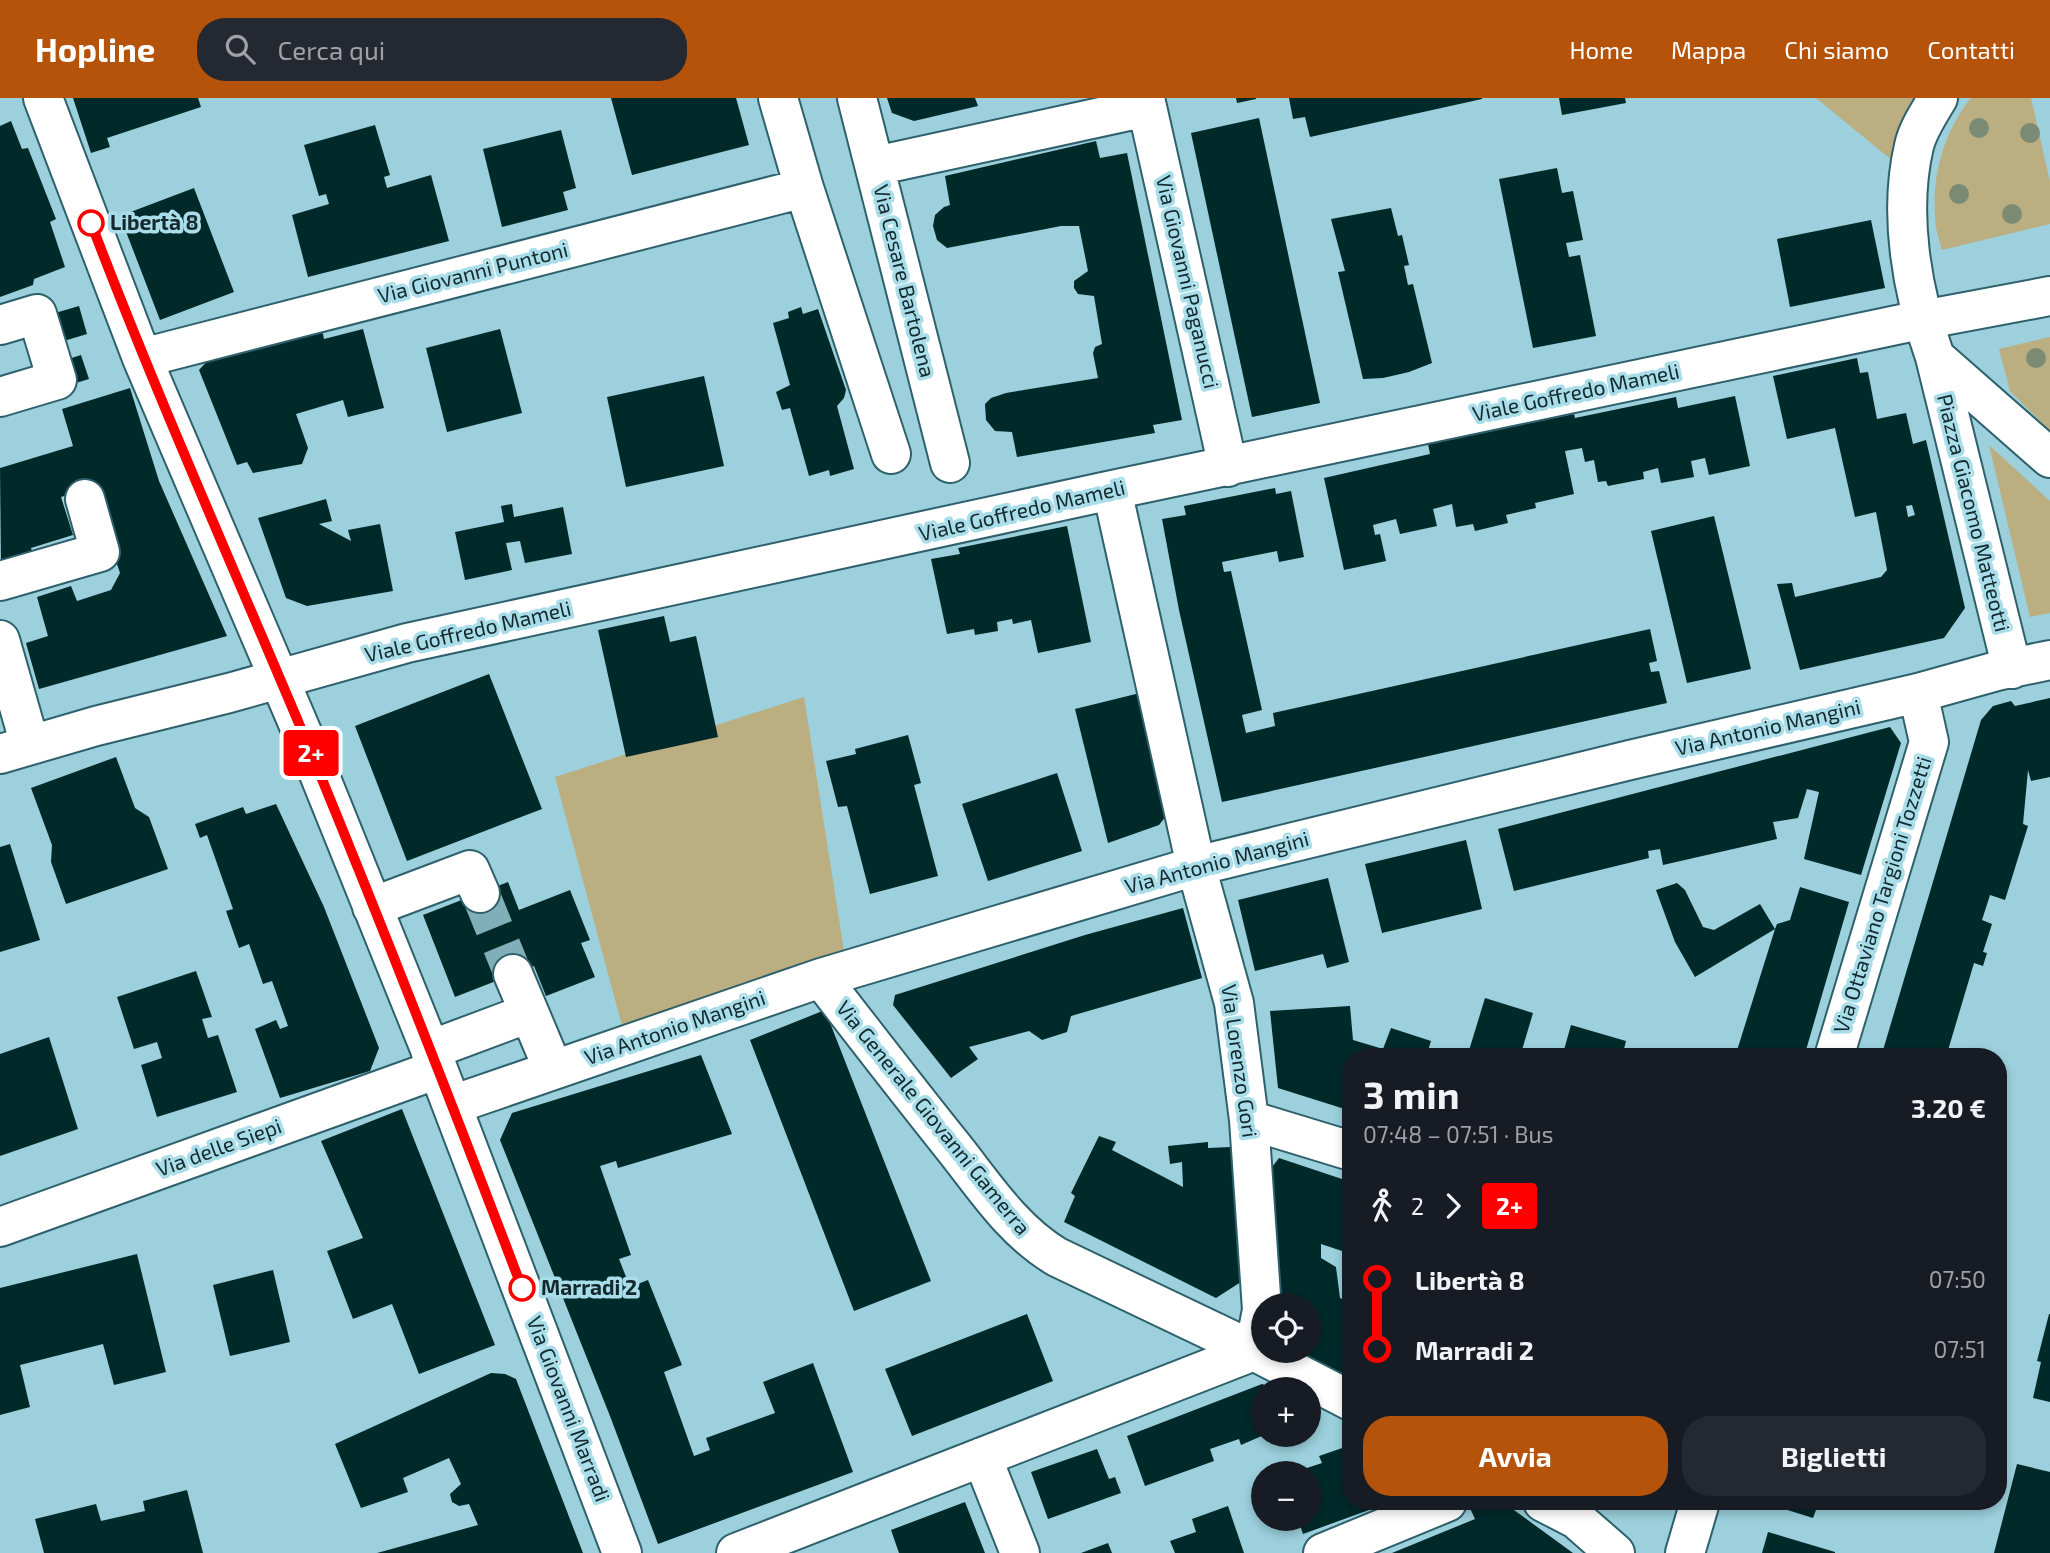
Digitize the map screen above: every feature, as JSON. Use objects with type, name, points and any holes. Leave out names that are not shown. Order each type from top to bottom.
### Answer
[{"type":"street","name":"Via Giovanni Marradi","points":[[43,98],[142,358],[280,679],[452,1105],[622,1553]]},
{"type":"street","points":[[778,98],[804,188],[891,454]]},
{"type":"street","name":"Via Cesare Bartolena","points":[[857,98],[950,463]]},
{"type":"street","name":"Piazza Giacomo Matteotti","points":[[1938,98],[1914,144],[1910,175],[1910,249],[1922,320],[1935,357],[2005,670]]},
{"type":"street","points":[[875,166],[1146,102]]},
{"type":"street","name":"Via Giovanni Paganucci","points":[[1146,102],[1228,467]]},
{"type":"street","name":"Via Giovanni Puntoni","points":[[142,358],[804,188]]},
{"type":"street","name":"Viale Goffredo Mameli","points":[[15,750],[407,643],[1112,490],[1922,320],[2050,296]]},
{"type":"street","points":[[0,325],[37,314],[57,380],[0,397]]},
{"type":"street","name":"Piazza Giacomo Matteotti","points":[[1935,357],[2050,458]]},
{"type":"street","name":"Via Lorenzo Gori","points":[[1112,490],[1196,866],[1234,1003],[1249,1120],[1261,1293]]},
{"type":"street","points":[[0,581],[100,552],[85,499]]},
{"type":"street","points":[[0,640],[15,750]]},
{"type":"street","points":[[2005,670],[2050,660]]},
{"type":"street","name":"Via Antonio Mangini","points":[[452,1105],[821,978],[1196,866],[2005,670]]},
{"type":"street","name":"Via Ottaviano Targioni Tozzetti","points":[[1837,1048],[1929,742],[1918,693]]},
{"type":"street","points":[[372,906],[470,870],[480,893]]},
{"type":"street","points":[[513,974],[553,1069]]},
{"type":"street","name":"Via Generale Giovanni Gamerra","points":[[821,978],[1022,1233],[1057,1257],[1251,1350]]},
{"type":"street","name":"Via delle Siepi","points":[[0,1227],[434,1060],[529,1013]]},
{"type":"street","points":[[1249,1120],[1342,1148]]},
{"type":"street","points":[[736,1553],[1251,1352]]},
{"type":"street","name":"Via Generale Giovanni Gamerra","points":[[1277,1363],[1342,1396]]},
{"type":"street","points":[[982,1457],[1020,1553]]},
{"type":"street","points":[[1323,1553],[1428,1510]]},
{"type":"street","points":[[1557,1510],[1576,1520],[1615,1553]]},
{"type":"street","points":[[1685,1553],[1698,1510]]},
{"type":"shaded area","points":[[1816,98],[1938,98],[1910,175]]},
{"type":"shaded area","points":[[1971,98],[2031,98],[2050,182],[2050,224],[1942,250],[1935,221],[1938,170],[1947,139]]},
{"type":"shaded area","points":[[2050,337],[2050,431],[2010,391],[1999,349]]},
{"type":"shaded area","points":[[1989,445],[2050,501],[2050,613],[2030,617]]},
{"type":"shaded area","points":[[804,697],[847,970],[627,1044],[555,777]]},
{"type":"building","points":[[73,98],[198,98],[201,107],[107,138],[110,147],[91,153]]},
{"type":"building","points":[[611,98],[736,98],[749,145],[632,175]]},
{"type":"building","points":[[887,98],[975,98],[978,106],[914,121],[892,113]]},
{"type":"building","points":[[1236,98],[1256,98],[1256,99],[1237,103]]},
{"type":"building","points":[[1289,98],[1482,99],[1310,137],[1305,117],[1293,119]]},
{"type":"building","points":[[1559,98],[1625,98],[1626,103],[1562,115]]},
{"type":"building","points":[[1259,118],[1320,403],[1252,417],[1191,133]]},
{"type":"building","points":[[11,121],[22,149],[28,148],[56,219],[50,222],[65,267],[34,279],[33,285],[0,297],[0,126]]},
{"type":"building","points":[[375,125],[390,175],[384,177],[387,188],[431,175],[449,241],[308,277],[292,215],[329,204],[326,194],[319,196],[304,145]]},
{"type":"building","points":[[561,130],[576,188],[563,192],[568,210],[502,227],[483,149]]},
{"type":"building","points":[[1096,141],[1100,158],[1127,153],[1182,420],[1153,425],[1155,433],[1017,457],[1012,432],[995,431],[986,420],[985,404],[991,398],[1006,393],[1098,378],[1093,353],[1095,347],[1102,344],[1094,296],[1078,294],[1074,288],[1074,281],[1088,271],[1079,226],[1061,226],[947,248],[937,240],[933,226],[935,215],[950,205],[945,176]]},
{"type":"building","points":[[1557,168],[1562,193],[1573,191],[1583,240],[1566,243],[1569,257],[1580,255],[1596,336],[1533,348],[1499,179]]},
{"type":"building","points":[[194,188],[234,292],[160,320],[120,216]]},
{"type":"building","points":[[1391,208],[1398,236],[1402,235],[1409,265],[1404,266],[1408,285],[1413,284],[1432,363],[1409,372],[1363,379],[1338,272],[1345,271],[1331,219]]},
{"type":"building","points":[[1871,220],[1885,288],[1790,307],[1777,239]]},
{"type":"building","points":[[79,306],[87,334],[54,344],[45,316]]},
{"type":"building","points":[[801,307],[803,314],[818,309],[846,390],[844,398],[837,406],[854,469],[830,476],[829,470],[809,476],[790,408],[782,410],[776,392],[790,385],[773,323],[789,318],[788,312]]},
{"type":"building","points":[[363,329],[384,408],[348,417],[343,400],[296,414],[308,448],[302,464],[253,473],[247,462],[237,465],[199,370],[213,355],[322,330],[324,339]]},
{"type":"building","points":[[500,329],[522,413],[447,432],[426,348]]},
{"type":"building","points":[[81,355],[89,379],[66,386],[59,362]]},
{"type":"building","points":[[1857,358],[1860,373],[1868,372],[1877,419],[1906,413],[1913,444],[1926,440],[1965,608],[1944,638],[1800,670],[1777,584],[1792,583],[1795,597],[1881,577],[1887,570],[1876,512],[1855,517],[1835,428],[1787,439],[1773,376]],"holes":[[[1912,505],[1915,515],[1908,517],[1906,506]]]},
{"type":"building","points":[[704,376],[724,466],[626,487],[607,397]]},
{"type":"building","points":[[130,388],[159,481],[227,636],[39,689],[26,643],[48,636],[37,597],[71,586],[77,601],[111,590],[120,573],[92,487],[61,497],[73,535],[31,548],[33,555],[1,565],[0,468],[73,446],[62,409]]},
{"type":"building","points":[[1735,396],[1750,466],[1709,475],[1705,458],[1691,461],[1694,477],[1661,483],[1658,468],[1643,472],[1644,479],[1608,486],[1606,481],[1598,482],[1594,460],[1585,462],[1582,448],[1565,451],[1574,494],[1535,503],[1536,508],[1506,515],[1508,523],[1475,531],[1473,524],[1456,527],[1452,504],[1433,509],[1437,526],[1400,534],[1396,519],[1373,525],[1375,535],[1380,534],[1386,561],[1344,570],[1324,478],[1430,454],[1428,444],[1574,414],[1575,418],[1676,397],[1678,408]]},
{"type":"building","points":[[1275,488],[1276,494],[1291,491],[1304,557],[1279,562],[1277,551],[1222,562],[1224,572],[1231,571],[1262,710],[1242,715],[1246,733],[1275,726],[1273,713],[1650,629],[1657,661],[1649,663],[1651,672],[1659,671],[1667,703],[1222,802],[1179,610],[1162,519],[1186,515],[1184,506]]},
{"type":"building","points":[[326,499],[332,521],[319,524],[351,541],[348,530],[380,524],[393,591],[307,606],[286,598],[258,518]]},
{"type":"building","points":[[512,504],[514,517],[563,507],[572,554],[525,563],[520,541],[506,543],[512,570],[465,580],[455,532],[504,522],[501,506]]},
{"type":"building","points":[[1714,516],[1751,669],[1687,683],[1651,531]]},
{"type":"building","points":[[1067,526],[1091,642],[1038,653],[1031,620],[1013,624],[1012,619],[997,622],[998,631],[975,635],[974,629],[947,634],[931,559],[960,554],[958,548]]},
{"type":"building","points":[[664,616],[670,642],[696,636],[718,737],[626,757],[598,630]]},
{"type":"building","points":[[489,674],[542,809],[407,861],[355,726]]},
{"type":"building","points":[[1144,692],[1170,811],[1159,825],[1108,843],[1075,709]]},
{"type":"building","points":[[2050,698],[2050,777],[2031,781],[2028,770],[2023,824],[2028,826],[2005,900],[1990,895],[1982,920],[1992,924],[1983,952],[1987,953],[1983,966],[1974,963],[1949,1048],[1884,1048],[1981,720],[1993,706],[2011,701],[2015,706]]},
{"type":"building","points":[[1890,727],[1901,743],[1861,875],[1804,859],[1819,792],[1807,789],[1798,818],[1773,822],[1777,839],[1663,865],[1660,849],[1648,851],[1649,858],[1514,891],[1498,829]]},
{"type":"building","points":[[908,735],[921,783],[914,785],[938,876],[870,894],[847,806],[838,807],[826,761],[856,754],[855,749]]},
{"type":"building","points":[[116,757],[135,808],[149,817],[168,869],[66,904],[51,862],[52,845],[31,788]]},
{"type":"building","points":[[1057,773],[1082,851],[988,881],[962,804]]},
{"type":"building","points":[[276,804],[324,907],[379,1048],[370,1071],[280,1098],[255,1029],[276,1020],[280,1029],[288,1026],[272,981],[263,984],[249,944],[239,948],[226,911],[233,909],[207,835],[200,838],[195,824],[243,807],[246,814]]},
{"type":"building","points":[[1466,840],[1482,909],[1382,933],[1365,864]]},
{"type":"building","points":[[10,844],[40,940],[0,952],[0,847]]},
{"type":"building","points":[[1328,878],[1349,962],[1327,968],[1323,954],[1255,971],[1238,900]]},
{"type":"building","points":[[508,882],[519,910],[570,890],[590,940],[581,943],[595,977],[546,996],[534,966],[455,997],[423,915]]},
{"type":"building","points":[[1677,883],[1685,890],[1703,927],[1714,930],[1760,904],[1775,929],[1695,977],[1675,942],[1656,890]]},
{"type":"building","points":[[1800,887],[1849,902],[1807,1048],[1738,1048],[1777,924],[1790,920]]},
{"type":"building","points":[[1183,908],[1202,978],[1071,1016],[1067,1032],[1042,1040],[1029,1031],[969,1047],[978,1059],[951,1078],[893,1005],[895,995],[1085,935]]},
{"type":"building","points":[[196,971],[212,1017],[202,1019],[208,1038],[218,1035],[237,1092],[157,1117],[141,1065],[162,1058],[157,1042],[134,1049],[117,997]]},
{"type":"building","points":[[1485,998],[1533,1013],[1523,1048],[1470,1048]]},
{"type":"building","points":[[1350,1006],[1353,1040],[1380,1048],[1342,1048],[1342,1108],[1278,1088],[1270,1011]]},
{"type":"building","points":[[825,1010],[931,1281],[854,1311],[750,1040]]},
{"type":"building","points":[[1571,1025],[1626,1041],[1624,1048],[1565,1048]]},
{"type":"building","points":[[1391,1028],[1431,1041],[1429,1048],[1383,1048]]},
{"type":"building","points":[[49,1037],[78,1129],[0,1156],[0,1054]]},
{"type":"building","points":[[701,1055],[732,1134],[618,1168],[616,1161],[600,1166],[631,1255],[619,1259],[630,1287],[648,1280],[682,1365],[664,1372],[694,1456],[710,1450],[706,1438],[775,1413],[763,1382],[813,1363],[853,1472],[658,1544],[500,1140],[512,1113]]},
{"type":"building","points":[[402,1109],[495,1345],[419,1374],[392,1304],[353,1319],[327,1251],[363,1238],[321,1141]]},
{"type":"building","points":[[1099,1136],[1116,1142],[1112,1150],[1183,1187],[1182,1162],[1170,1164],[1168,1146],[1208,1142],[1208,1148],[1231,1147],[1244,1280],[1216,1298],[1064,1222],[1075,1196],[1071,1193]]},
{"type":"building","points":[[1279,1158],[1342,1179],[1342,1251],[1321,1244],[1321,1258],[1336,1267],[1342,1299],[1342,1375],[1319,1363],[1321,1293],[1277,1293],[1266,1175]]},
{"type":"building","points":[[137,1254],[166,1372],[114,1385],[103,1344],[20,1365],[30,1407],[0,1415],[0,1288]]},
{"type":"building","points":[[273,1270],[290,1342],[230,1356],[213,1285]]},
{"type":"building","points":[[1027,1314],[1053,1381],[912,1436],[885,1369]]},
{"type":"building","points":[[2049,1314],[2050,1402],[2033,1398],[2041,1362],[2037,1361]]},
{"type":"building","points":[[491,1373],[505,1374],[516,1379],[583,1553],[377,1553],[478,1525],[469,1504],[459,1506],[452,1502],[450,1494],[461,1484],[449,1458],[403,1478],[408,1492],[361,1508],[335,1444]]},
{"type":"building","points":[[1251,1388],[1251,1441],[1241,1445],[1239,1439],[1210,1449],[1214,1461],[1145,1486],[1127,1436]]},
{"type":"building","points":[[1342,1448],[1342,1510],[1369,1510],[1321,1527],[1322,1463],[1319,1456]]},
{"type":"building","points":[[1097,1449],[1109,1479],[1115,1477],[1121,1493],[1048,1519],[1031,1472]]},
{"type":"building","points":[[2017,1464],[2050,1472],[2050,1553],[1994,1553]]},
{"type":"building","points":[[187,1490],[203,1553],[44,1553],[35,1519],[96,1504],[101,1521],[145,1511],[143,1501]]},
{"type":"building","points":[[965,1502],[985,1553],[899,1553],[891,1530]]},
{"type":"building","points":[[1228,1506],[1244,1553],[1175,1553],[1170,1541],[1196,1532],[1192,1519]]},
{"type":"building","points":[[1471,1510],[1514,1510],[1573,1553],[1392,1553],[1475,1519]]},
{"type":"building","points":[[1788,1510],[1816,1510],[1813,1518]]},
{"type":"building","points":[[1768,1532],[1835,1552],[1835,1553],[1762,1553]]},
{"type":"building","points":[[1108,1543],[1112,1553],[1081,1553]]},
{"type":"tunnel","points":[[480,893],[513,974]]},
{"type":"bus line","name":"2+","points":[[91,223],[142,358],[309,749],[452,1105],[522,1288]]},
{"type":"place","name":"Libertà 8","points":[[91,223]]},
{"type":"place","name":"Marradi 2","points":[[522,1288]]}]
